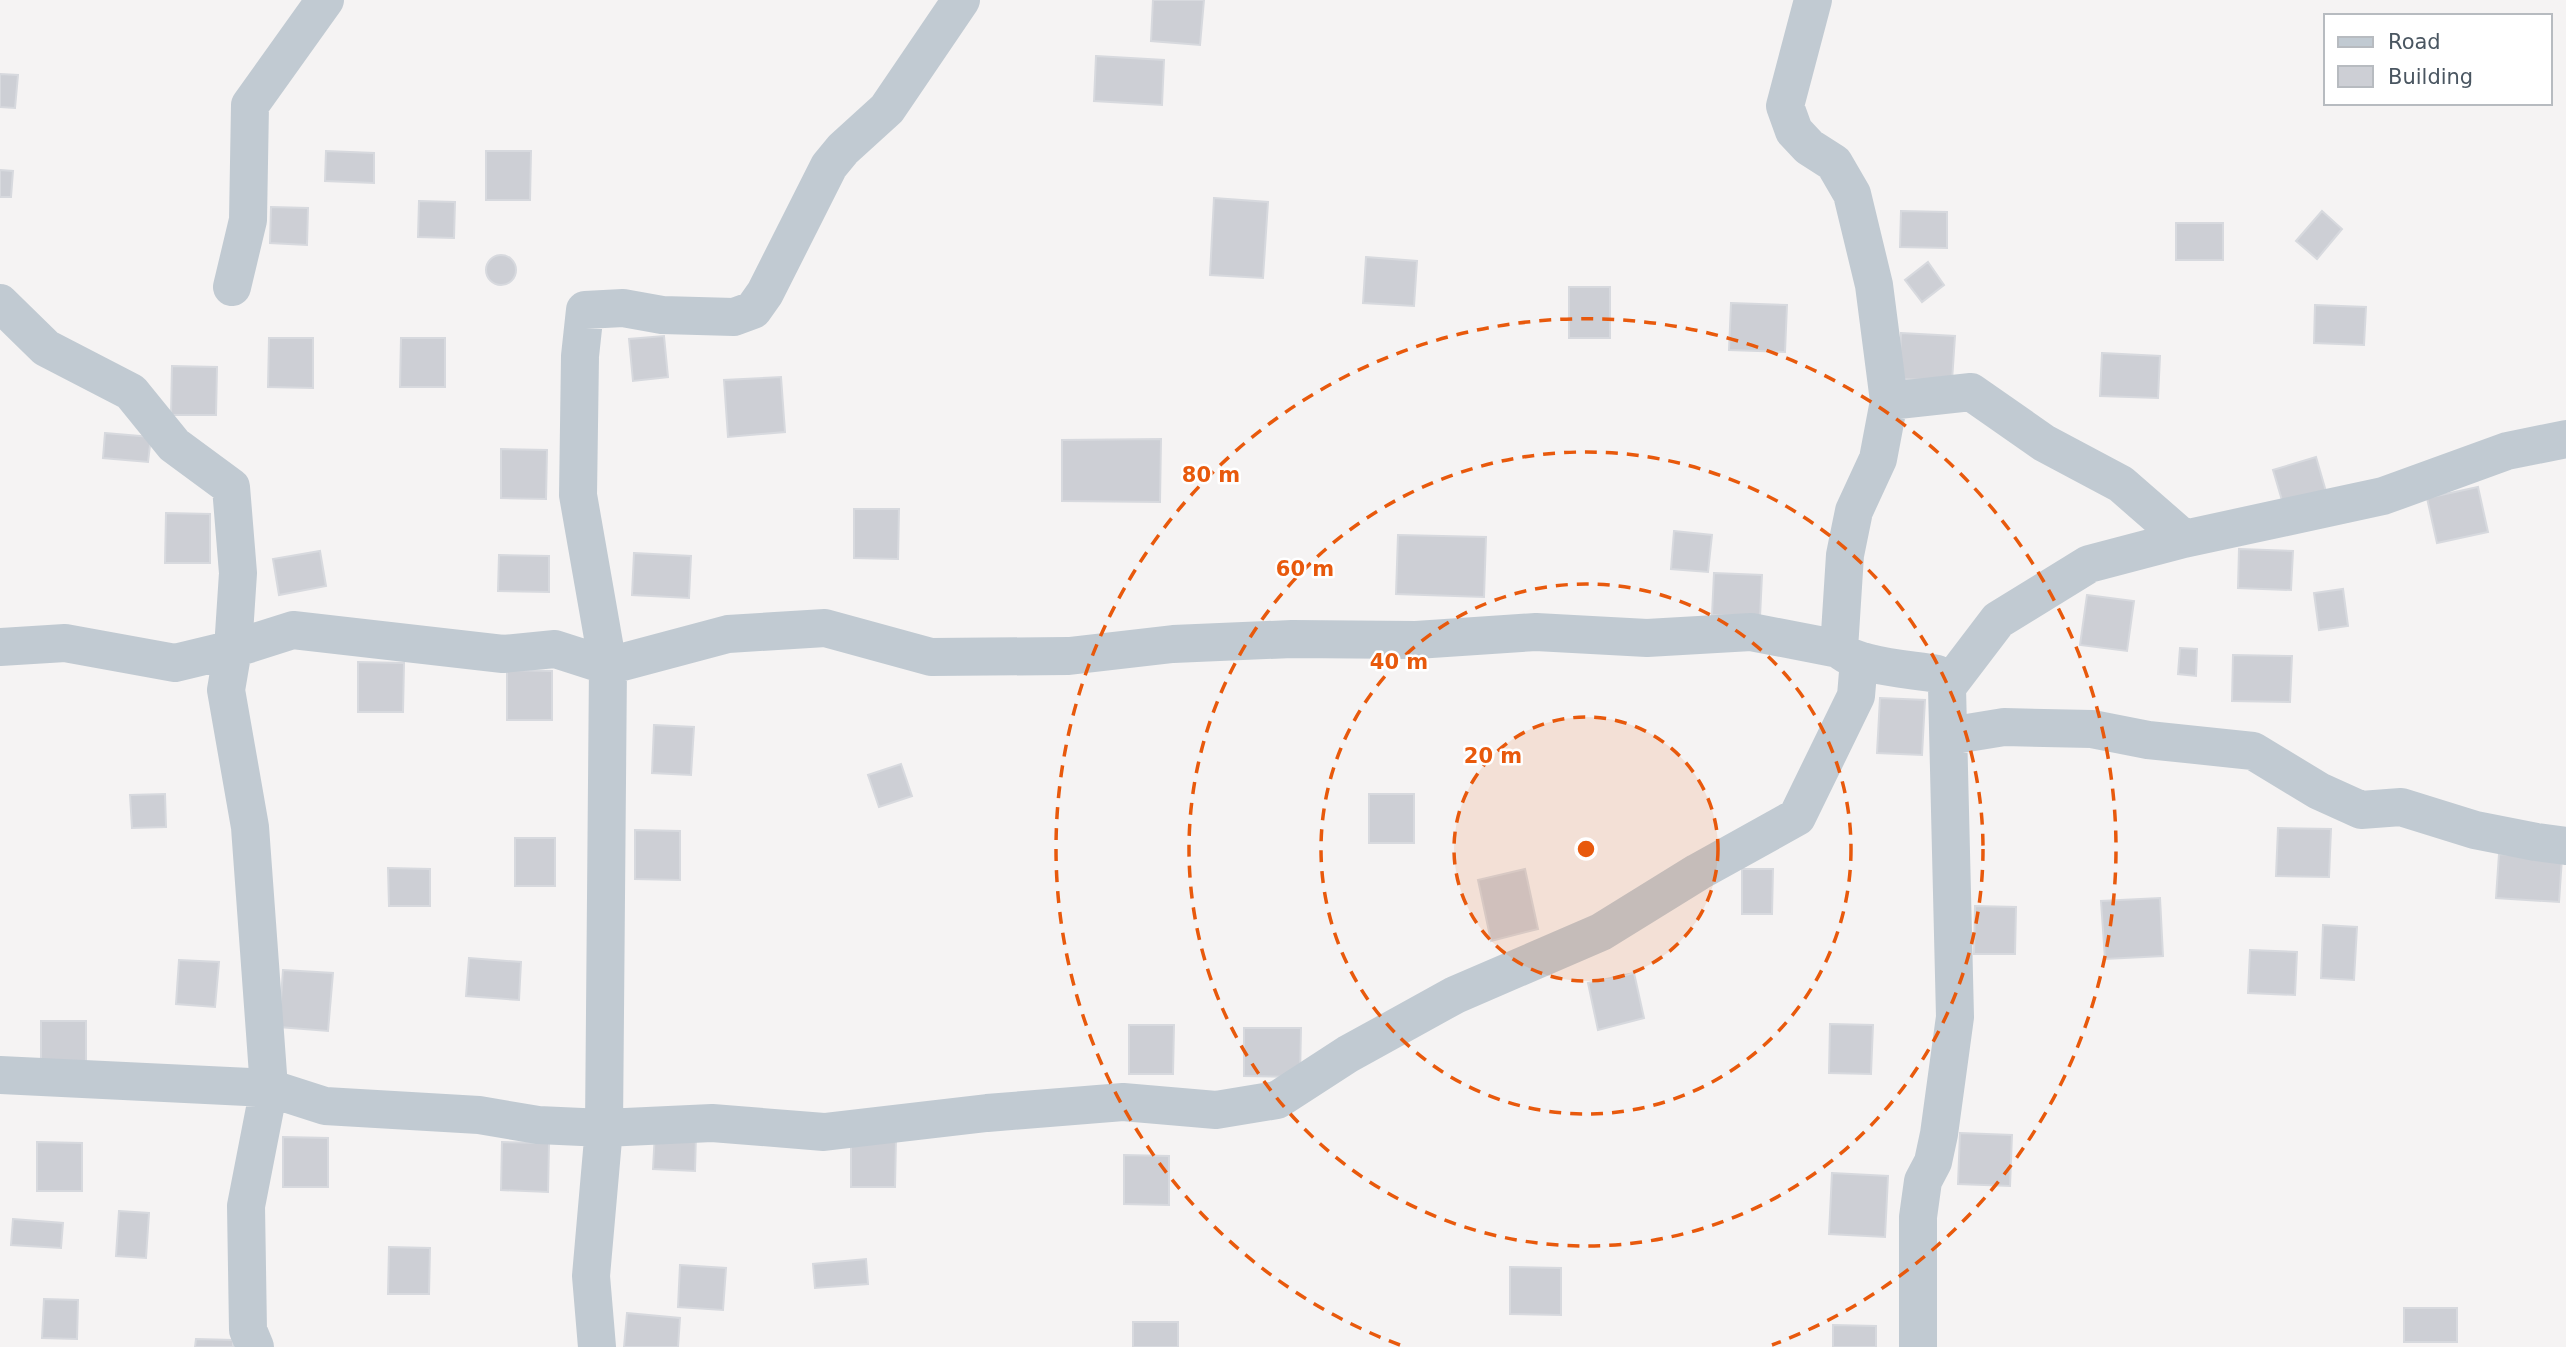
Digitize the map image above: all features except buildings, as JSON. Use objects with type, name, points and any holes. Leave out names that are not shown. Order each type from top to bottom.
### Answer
[{"type":"street","points":[[232,287],[248,220],[250,105],[325,0]]},
{"type":"street","points":[[597,1347],[592,1276],[604,1128],[608,666],[578,495],[580,356],[585,310],[623,308],[662,315],[734,317],[753,310],[765,293],[829,166],[887,109],[961,0]]},
{"type":"street","points":[[0,1075],[269,1088],[325,1106],[479,1115],[538,1125],[604,1128],[712,1122],[824,1132],[987,1112],[1123,1102],[1216,1110],[1277,1100],[1348,1054],[1455,995],[1601,932],[1698,872],[1797,817],[1856,696],[1849,654],[1848,544],[1854,511],[1878,459],[1889,401],[1874,285],[1852,194],[1835,163],[1809,147],[1794,131],[1785,106],[1813,0]]},
{"type":"street","points":[[0,303],[46,348],[131,392],[174,445],[231,487],[238,573],[233,649],[226,690],[250,827],[269,1088],[246,1206],[248,1329],[255,1347]]},
{"type":"street","points":[[1889,401],[1971,392],[2044,443],[2121,484],[2184,539]]},
{"type":"street","points":[[1947,687],[1998,620],[2089,564],[2184,539],[2383,496],[2507,452],[2566,439]]},
{"type":"street","points":[[0,647],[65,643],[175,663],[233,649],[293,630],[503,654],[555,649],[608,666],[728,634],[825,628],[931,657],[1069,656],[1186,644],[1292,639],[1416,640],[1536,632],[1647,638],[1751,632],[1937,674],[1944,679],[1947,687],[1955,1017],[1939,1134],[1933,1162],[1923,1181],[1918,1217],[1918,1347]]},
{"type":"street","points":[[1949,736],[2004,727],[2092,729],[2148,740],[2253,751],[2319,791],[2361,810],[2402,807],[2475,830],[2566,846]]}]
